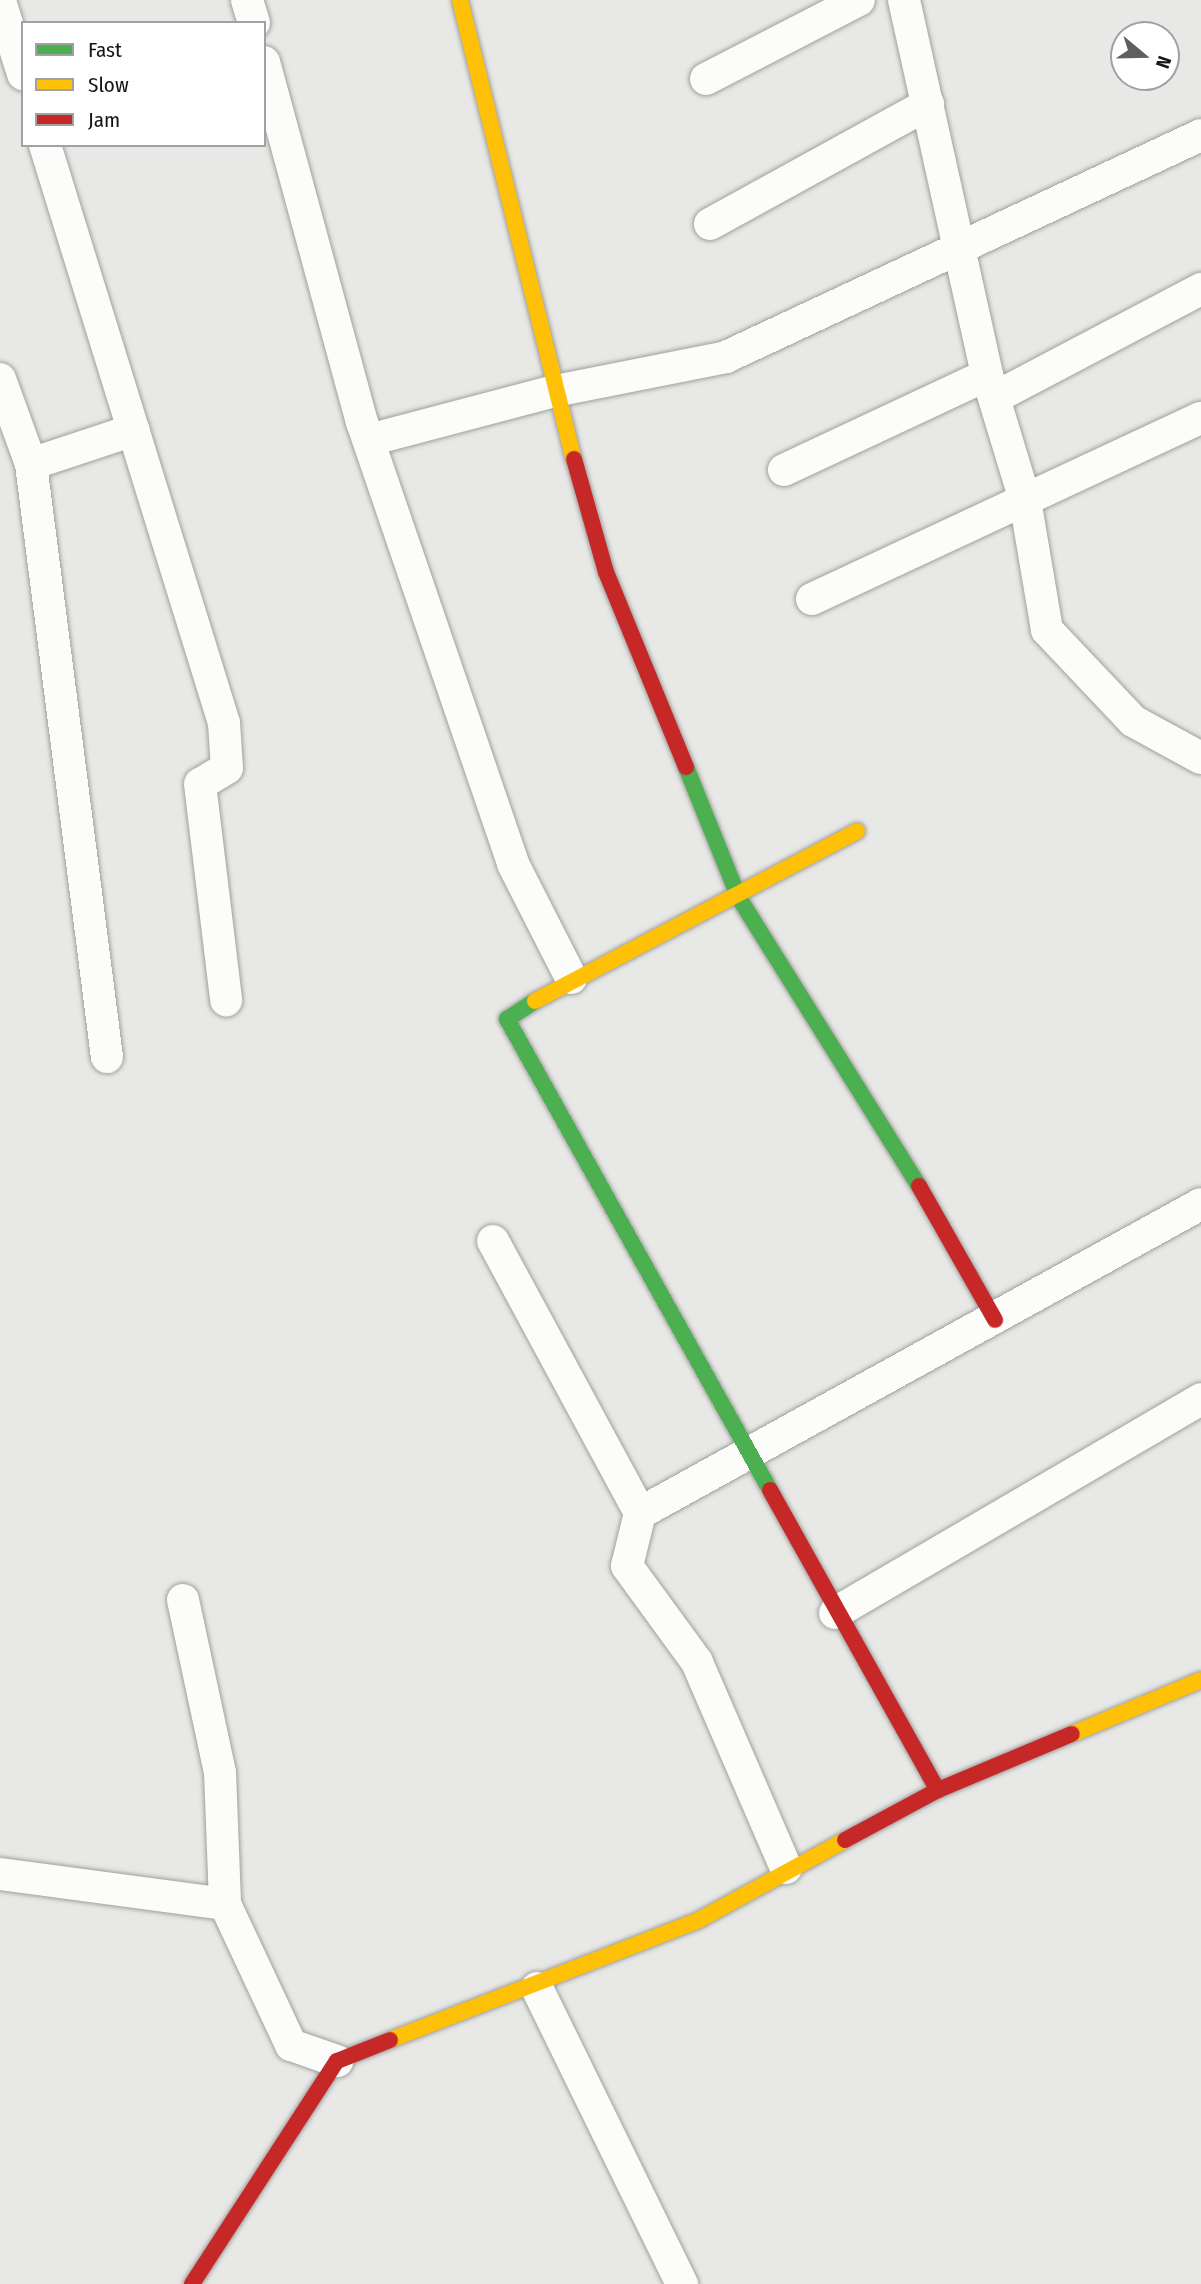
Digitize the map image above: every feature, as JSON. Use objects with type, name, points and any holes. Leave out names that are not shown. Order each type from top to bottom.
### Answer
[{"type":"street","points":[[247,0],[253,21]]},
{"type":"street","points":[[460,0],[555,391],[606,572],[739,898],[891,1137],[995,1320]]},
{"type":"street","points":[[706,79],[859,0]]},
{"type":"street","points":[[0,2],[21,68]]},
{"type":"street","points":[[912,3],[928,104],[992,386],[1025,500],[1047,630],[1133,721],[1201,758]]},
{"type":"street","points":[[266,69],[369,440],[513,864],[571,978]]},
{"type":"street","points":[[710,224],[928,104]]},
{"type":"street","points":[[369,440],[555,391],[726,357],[961,243],[1201,135]]},
{"type":"street","points":[[46,147],[224,723],[227,768],[200,784],[226,1000]]},
{"type":"street","points":[[784,470],[992,386],[1201,289]]},
{"type":"street","points":[[0,379],[8,433],[31,464],[107,1057]]},
{"type":"street","points":[[812,599],[1201,418]]},
{"type":"street","points":[[31,464],[135,430]]},
{"type":"street","points":[[857,831],[739,898],[571,978],[513,1013],[509,1025],[835,1613],[938,1790]]},
{"type":"street","points":[[640,1513],[995,1320],[1201,1204]]},
{"type":"street","points":[[493,1241],[640,1513],[627,1566],[697,1662],[786,1868]]},
{"type":"street","points":[[835,1613],[1201,1399]]},
{"type":"street","points":[[183,1600],[220,1772],[225,1904],[291,2045],[337,2061]]},
{"type":"street","points":[[202,2279],[337,2061],[537,1988],[699,1920],[786,1868],[938,1790],[1201,1680]]},
{"type":"street","points":[[0,1874],[225,1904]]},
{"type":"street","points":[[537,1988],[682,2284]]},
{"type":"traffic: fast","points":[[686,767],[739,898],[919,1186]]},
{"type":"traffic: fast","points":[[535,1001],[507,1019],[770,1490]]},
{"type":"traffic: slow","points":[[460,0],[574,459]]},
{"type":"traffic: slow","points":[[535,1001],[857,831]]},
{"type":"traffic: slow","points":[[1072,1734],[1201,1680]]},
{"type":"traffic: slow","points":[[390,2040],[699,1920],[845,1840]]},
{"type":"traffic: jam","points":[[574,459],[606,572],[686,767]]},
{"type":"traffic: jam","points":[[919,1186],[995,1320]]},
{"type":"traffic: jam","points":[[770,1490],[938,1790]]},
{"type":"traffic: jam","points":[[845,1840],[938,1790],[1072,1734]]},
{"type":"traffic: jam","points":[[192,2284],[337,2061],[390,2040]]}]
